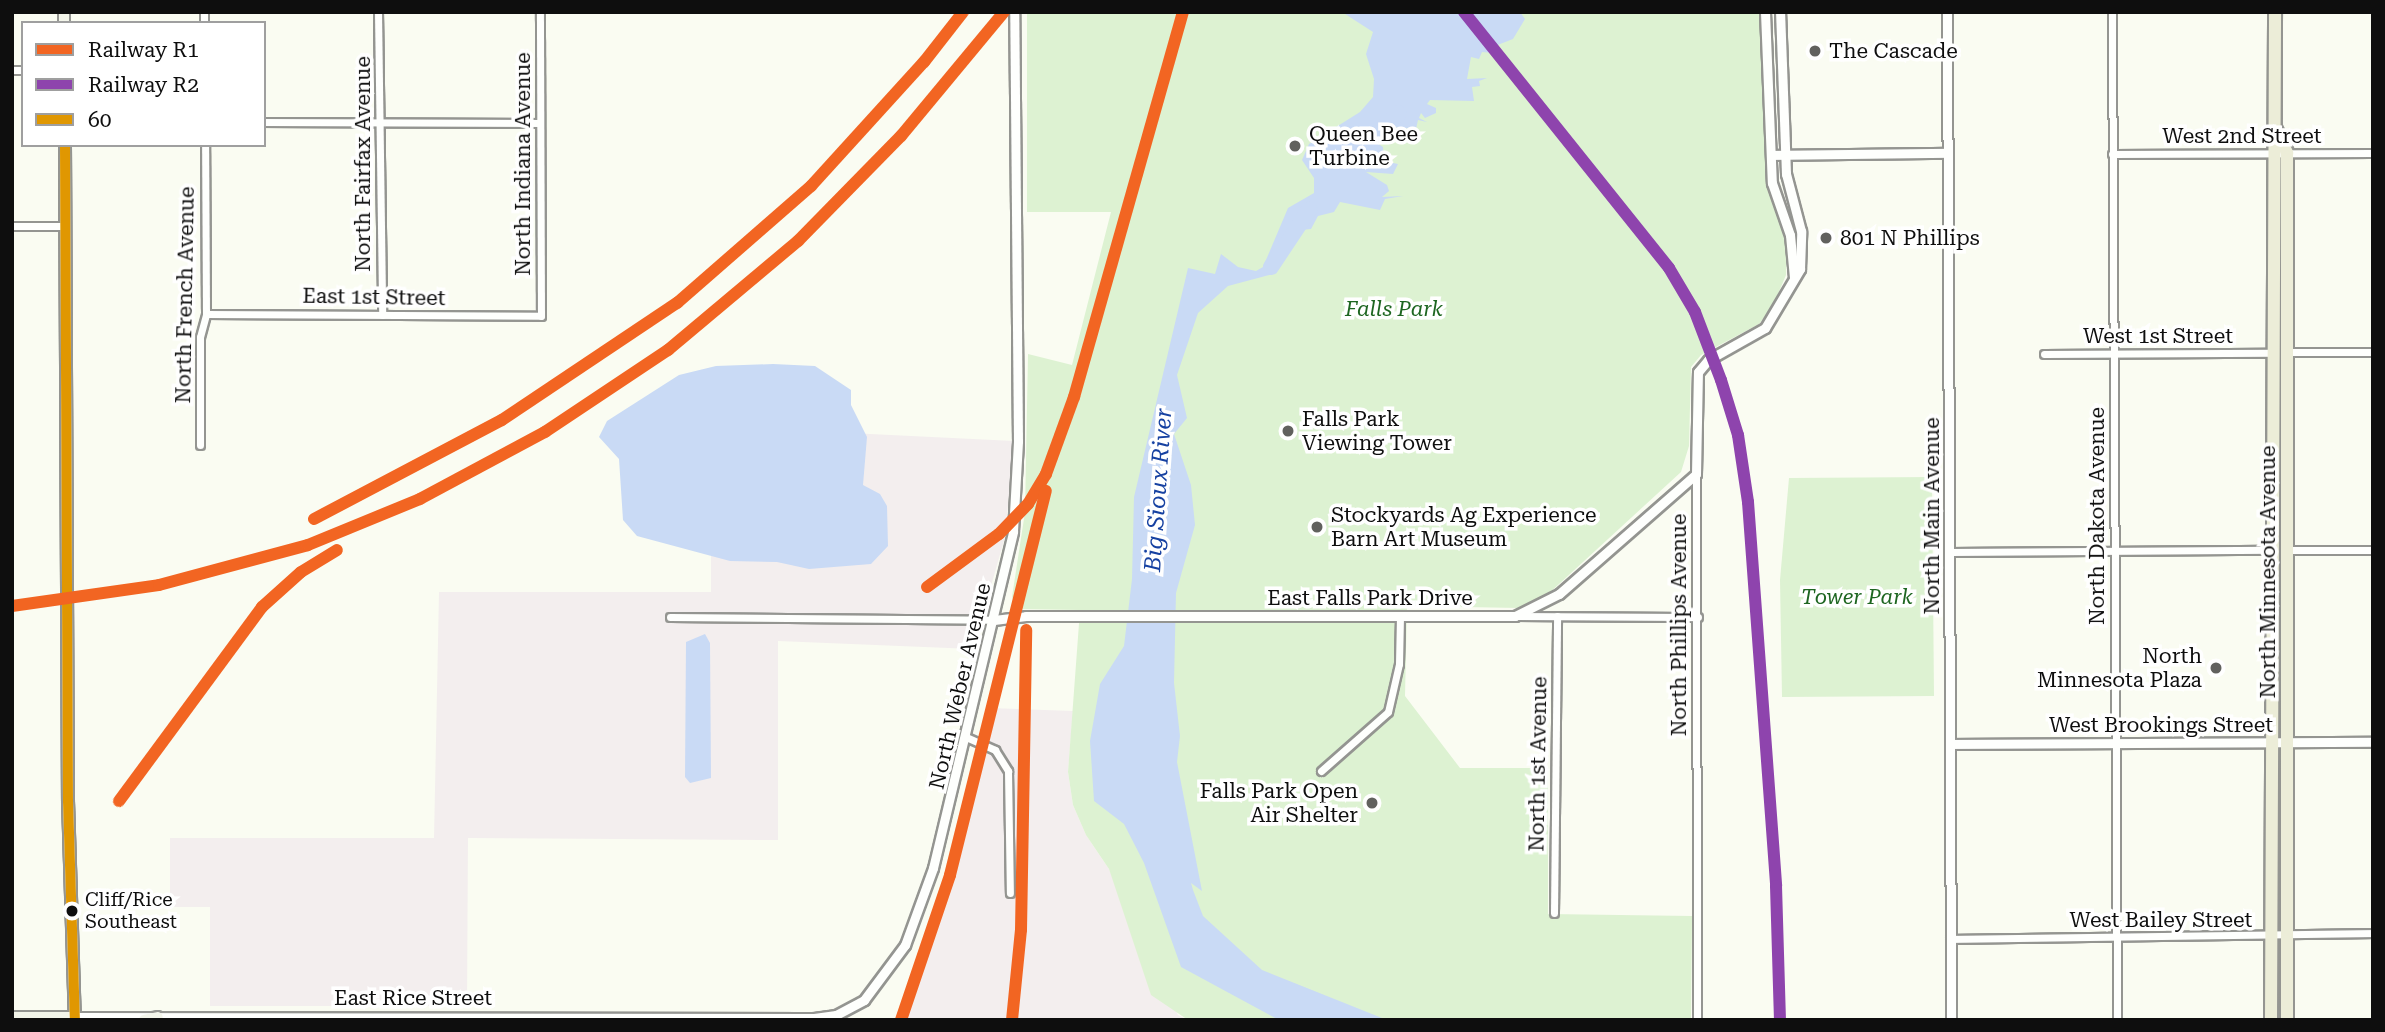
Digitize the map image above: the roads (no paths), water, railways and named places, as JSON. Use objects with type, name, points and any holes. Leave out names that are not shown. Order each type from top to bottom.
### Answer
[{"type":"main road","name":"North Minnesota Avenue","points":[[2271,1020],[2271,153],[2275,128],[2275,12]]},
{"type":"main road","name":"North Minnesota Avenue","points":[[2275,128],[2287,153],[2287,1020]]},
{"type":"main road","points":[[65,147],[68,801],[75,1018]]},
{"type":"main road","name":"East Rice Street","points":[[12,1017],[75,1018]]},
{"type":"main road","points":[[144,1020],[158,1017]]},
{"type":"street","name":"North Fairfax Avenue","points":[[378,12],[382,315]]},
{"type":"street","name":"North Indiana Avenue","points":[[540,12],[541,316]]},
{"type":"street","name":"North Weber Avenue","points":[[814,1018],[836,1015],[863,1000],[900,954],[933,868],[1011,541],[1017,481],[1014,12]]},
{"type":"street","points":[[1765,12],[1773,189],[1790,235],[1794,277]]},
{"type":"street","name":"North Phillips Avenue","points":[[1698,1020],[1698,372],[1708,360],[1765,328],[1783,304],[1800,269],[1802,237],[1787,185],[1780,12]]},
{"type":"street","name":"North Main Avenue","points":[[1947,12],[1951,1020]]},
{"type":"street","name":"North Dakota Avenue","points":[[2112,12],[2117,1020]]},
{"type":"street","points":[[266,122],[540,123]]},
{"type":"street","name":"North French Avenue","points":[[200,445],[200,337],[206,314],[205,147]]},
{"type":"street","points":[[1771,155],[1947,153]]},
{"type":"street","name":"West 2nd Street","points":[[2112,154],[2373,153]]},
{"type":"street","points":[[12,226],[65,226]]},
{"type":"street","name":"East 1st Street","points":[[206,314],[541,316]]},
{"type":"street","points":[[2287,352],[2373,352]]},
{"type":"street","name":"West 1st Street","points":[[2044,354],[2272,353]]},
{"type":"street","name":"East Falls Park Drive","points":[[993,620],[1106,615],[1515,616],[1559,594],[1696,474]]},
{"type":"street","points":[[1950,552],[2373,550]]},
{"type":"street","points":[[1321,771],[1384,720],[1399,664],[1400,616]]},
{"type":"street","points":[[1515,616],[1698,617]]},
{"type":"street","name":"North 1st Avenue","points":[[1554,913],[1558,616]]},
{"type":"street","points":[[670,617],[993,620]]},
{"type":"street","points":[[966,737],[987,744],[1006,762],[1011,803],[1010,893]]},
{"type":"street","name":"West Brookings Street","points":[[1950,744],[2373,742]]},
{"type":"street","name":"West Bailey Street","points":[[1950,939],[2117,939],[2373,933]]},
{"type":"street","name":"East Rice Street","points":[[75,1018],[814,1018]]},
{"type":"water","points":[[1342,12],[1520,12],[1525,19],[1513,39],[1495,46],[1493,53],[1482,52],[1479,59],[1471,57],[1467,79],[1487,78],[1479,81],[1480,86],[1472,87],[1474,101],[1430,100],[1427,104],[1436,108],[1436,113],[1425,118],[1421,113],[1419,118],[1427,122],[1418,120],[1416,129],[1375,126],[1374,141],[1383,147],[1384,161],[1398,164],[1393,174],[1366,172],[1387,185],[1389,191],[1382,197],[1403,196],[1385,199],[1380,210],[1340,202],[1334,212],[1318,216],[1311,229],[1291,231],[1274,265],[1277,273],[1228,286],[1198,313],[1177,375],[1187,418],[1174,434],[1191,485],[1195,525],[1176,593],[1174,683],[1180,736],[1177,762],[1202,891],[1191,883],[1193,890],[1203,916],[1262,970],[1387,1020],[1279,1020],[1181,967],[1144,863],[1124,824],[1094,801],[1090,741],[1100,684],[1124,646],[1132,579],[1134,497],[1188,268],[1215,274],[1221,254],[1238,267],[1256,271],[1263,267],[1288,208],[1314,193],[1314,178],[1302,160],[1309,144],[1360,112],[1373,97],[1374,79],[1366,54],[1373,32]]},
{"type":"water","points":[[716,366],[815,366],[851,390],[851,405],[867,437],[863,485],[880,494],[887,506],[888,546],[871,564],[809,569],[777,562],[730,561],[637,536],[623,520],[619,459],[599,437],[607,421],[679,375]]},
{"type":"water","points":[[705,634],[710,643],[711,778],[690,783],[685,777],[686,642]]},
{"type":"waterway","name":"Big Sioux River","points":[[1359,150],[1399,113]]},
{"type":"waterway","name":"Big Sioux River","points":[[1271,267],[1309,210]]},
{"type":"rail line","name":"R1","points":[[314,519],[502,420],[677,303],[811,186],[924,62],[963,12]]},
{"type":"rail line","name":"R1","points":[[12,606],[159,585],[308,545],[420,499],[545,432],[668,350],[798,241],[901,136],[1004,12]]},
{"type":"rail line","name":"R1","points":[[927,587],[999,534],[1028,504],[1046,474],[1074,397],[1183,12]]},
{"type":"rail line","name":"R2","points":[[1464,12],[1669,268],[1695,312],[1721,380],[1738,435],[1748,502],[1776,886],[1780,1020]]},
{"type":"rail line","name":"R1","points":[[901,1020],[950,875],[1046,491]]},
{"type":"rail line","name":"R1","points":[[119,801],[262,607],[301,572],[337,550]]},
{"type":"rail line","name":"R1","points":[[1012,1020],[1021,930],[1026,630]]},
{"type":"place","name":"The Cascade","points":[[1815,51]]},
{"type":"place","name":"Queen Bee Turbine","points":[[1295,146]]},
{"type":"place","name":"801 N Phillips","points":[[1826,238]]},
{"type":"place","name":"Falls Park Viewing Tower","points":[[1288,431]]},
{"type":"place","name":"Stockyards Ag Experience Barn Art Museum","points":[[1317,527]]},
{"type":"place","name":"North Minnesota Plaza","points":[[2216,668]]},
{"type":"place","name":"Falls Park Open Air Shelter","points":[[1372,803]]},
{"type":"place","name":"Cliff/Rice Southeast","points":[[72,911]]},
{"type":"park label","name":"Falls Park","points":[[1394,309]]},
{"type":"park label","name":"Tower Park","points":[[1857,597]]}]
